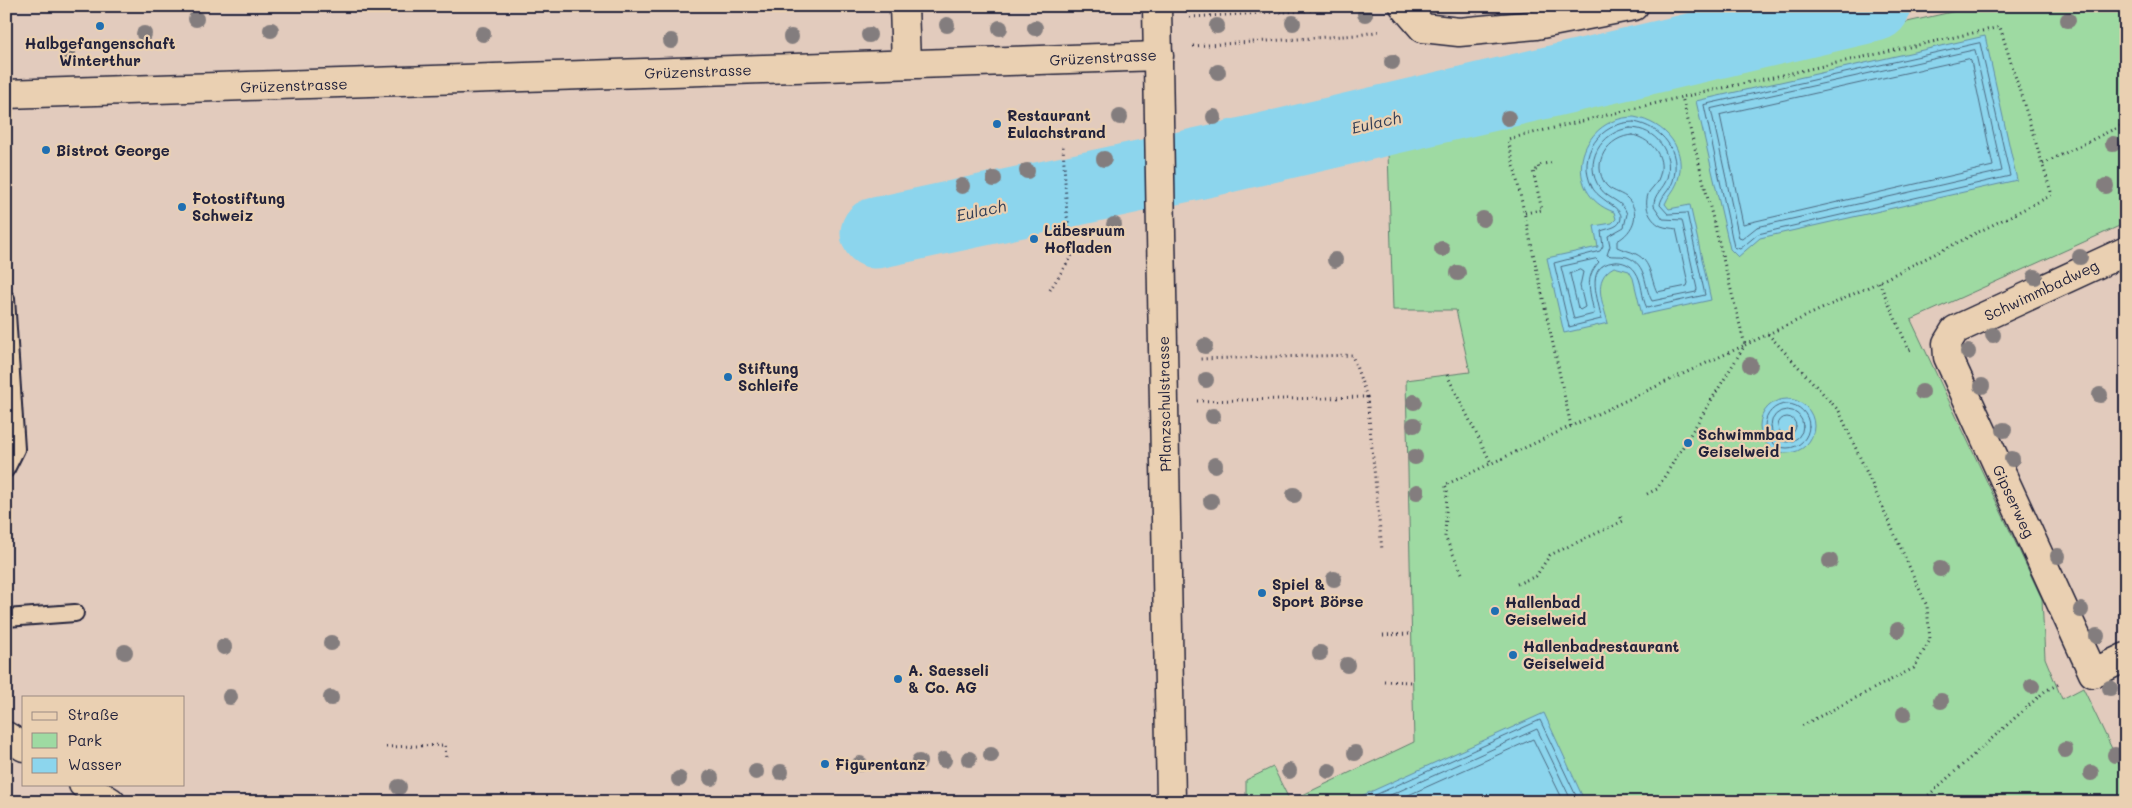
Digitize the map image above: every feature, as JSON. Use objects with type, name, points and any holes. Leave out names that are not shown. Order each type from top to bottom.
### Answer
[{"type":"street","points":[[904,6],[906,64]]},
{"type":"street","name":"Pflanzschulstrasse","points":[[1158,6],[1171,802]]},
{"type":"street","points":[[1404,6],[1423,28],[1459,32],[1536,25],[1634,6]]},
{"type":"street","name":"Grüzenstrasse","points":[[6,94],[1159,56]]},
{"type":"street","name":"Schwimmbadweg","points":[[1951,337],[2126,251]]},
{"type":"street","name":"Gipserweg","points":[[1951,337],[1948,357],[2093,672]]},
{"type":"street","points":[[2093,672],[2126,657]]},
{"type":"street","points":[[6,736],[22,746]]},
{"type":"street","points":[[86,786],[111,802]]},
{"type":"lane","points":[[6,299],[16,449],[6,469]]},
{"type":"lane","points":[[6,618],[75,613]]},
{"type":"path","points":[[1190,17],[1381,6]]},
{"type":"path","points":[[1462,573],[1445,537],[1447,489],[1445,485],[1879,282],[2052,195],[2000,27],[1682,96],[1508,139],[1571,426]]},
{"type":"path","name":"Grüzenstrasse","points":[[1159,56],[1190,46],[1358,35],[1388,31]]},
{"type":"path","points":[[1647,494],[1657,489],[1745,345],[1682,96]]},
{"type":"path","points":[[2043,164],[2126,123]]},
{"type":"path","points":[[1050,290],[1074,252],[1066,211],[1063,146]]},
{"type":"path","points":[[1525,213],[1542,210],[1533,171],[1539,170],[1538,165],[1555,162]]},
{"type":"path","points":[[1879,282],[1909,350],[1922,344],[1951,337]]},
{"type":"path","points":[[1768,334],[1839,411],[1927,606],[1930,640],[1914,668],[1801,726]]},
{"type":"path","points":[[1164,360],[1352,355],[1367,397],[1382,550]]},
{"type":"path","points":[[1448,375],[1491,463]]},
{"type":"path","points":[[1164,401],[1367,397]]},
{"type":"path","points":[[1517,584],[1536,576],[1550,555],[1622,521],[1620,516]]},
{"type":"path","points":[[1383,634],[1412,634]]},
{"type":"path","points":[[1921,802],[2045,691],[2093,672]]},
{"type":"path","points":[[1384,681],[1412,682]]},
{"type":"path","points":[[386,748],[445,745],[446,760]]},
{"type":"green space","name":"Schwimmbad Geiselweid","points":[[1978,6],[2126,6],[2126,223],[1911,320],[2042,599],[2045,658],[2062,699],[2083,688],[2126,778],[2126,802],[1246,802],[1246,780],[1273,767],[1290,801],[1414,742],[1406,380],[1470,372],[1456,310],[1393,310],[1388,152],[1386,140]]},
{"type":"water","points":[[1985,36],[2017,180],[1760,238],[1738,257],[1730,249],[1696,101]]},
{"type":"water","points":[[1634,117],[1656,125],[1672,140],[1677,149],[1680,171],[1676,186],[1665,204],[1669,209],[1690,205],[1711,300],[1642,315],[1633,278],[1629,271],[1614,267],[1603,278],[1600,292],[1608,323],[1564,333],[1547,258],[1598,247],[1594,226],[1612,223],[1616,219],[1614,212],[1597,203],[1587,190],[1582,174],[1582,158],[1588,143],[1599,130],[1614,121]]},
{"type":"water","points":[[1782,399],[1792,399],[1802,403],[1810,411],[1814,426],[1810,441],[1802,449],[1792,453],[1782,453],[1772,449],[1764,441],[1760,431],[1760,421],[1764,411],[1772,403]]},
{"type":"water","points":[[1544,713],[1585,802],[1348,802]]},
{"type":"waterway","name":"Eulach","points":[[876,233],[1210,161],[1875,6]]},
{"type":"place","name":"Halbgefangenschaft Winterthur","points":[[100,26]]},
{"type":"place","name":"Restaurant Eulachstrand","points":[[997,124]]},
{"type":"place","name":"Bistrot George","points":[[46,150]]},
{"type":"place","name":"Fotostiftung Schweiz","points":[[182,207]]},
{"type":"place","name":"Läbesruum Hofladen","points":[[1034,239]]},
{"type":"place","name":"Stiftung Schleife","points":[[728,377]]},
{"type":"place","name":"Schwimmbad Geiselweid","points":[[1688,443]]},
{"type":"place","name":"Spiel & Sport Börse","points":[[1262,593]]},
{"type":"place","name":"Hallenbad Geiselweid","points":[[1495,611]]},
{"type":"place","name":"Hallenbadrestaurant Geiselweid","points":[[1513,655]]},
{"type":"place","name":"A. Saesseli & Co. AG","points":[[898,679]]},
{"type":"place","name":"Figurentanz","points":[[825,764]]}]
